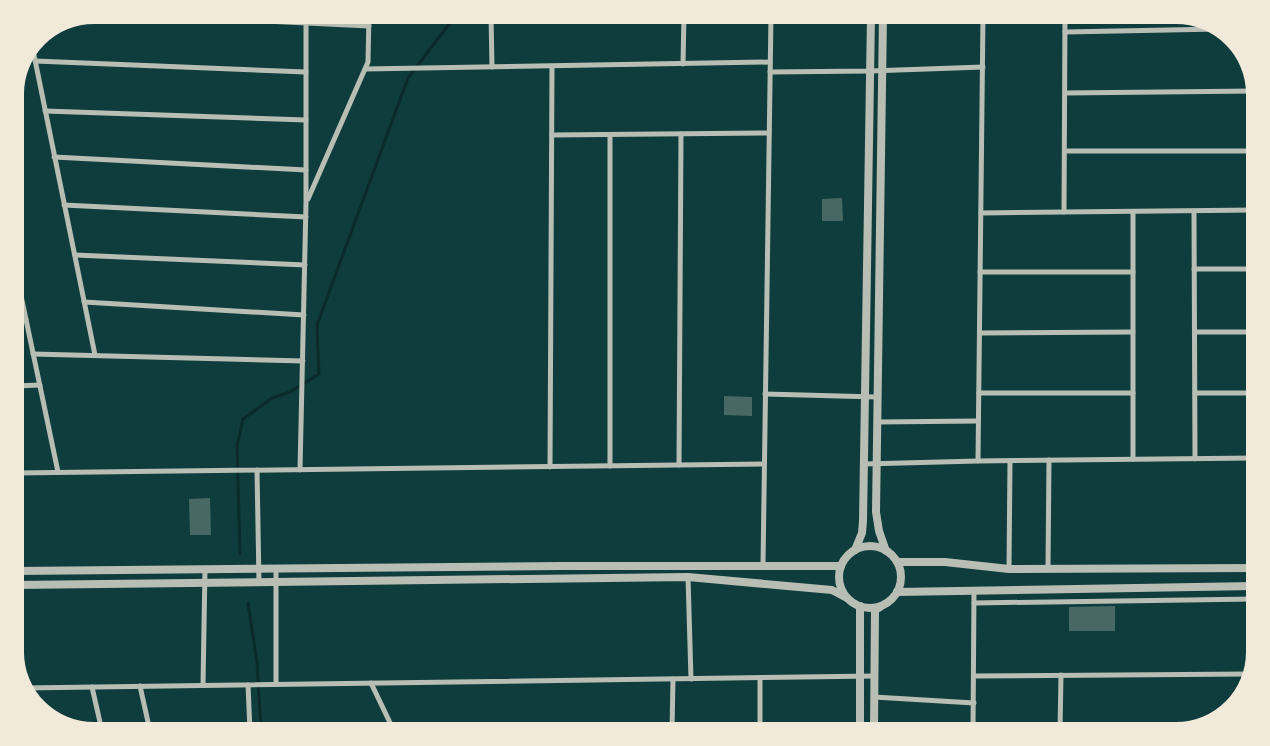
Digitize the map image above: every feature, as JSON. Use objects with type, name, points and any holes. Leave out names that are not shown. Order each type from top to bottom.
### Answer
[{"type":"street","points":[[300,470],[306,217],[306,24]]},
{"type":"street","points":[[306,203],[368,62],[369,26],[327,24]]},
{"type":"street","points":[[491,24],[492,67]]},
{"type":"street","points":[[683,64],[684,24]]},
{"type":"street","points":[[763,565],[771,24]]},
{"type":"street","points":[[847,598],[841,589],[839,577],[841,566],[855,550],[862,533],[863,521],[871,24]]},
{"type":"street","points":[[874,722],[875,610],[889,602],[897,592],[901,577],[898,562],[886,550],[877,524],[876,464],[883,24]]},
{"type":"street","points":[[978,461],[984,24]]},
{"type":"street","points":[[1064,212],[1065,24]]},
{"type":"street","points":[[1065,32],[1205,30]]},
{"type":"street","points":[[34,58],[95,355]]},
{"type":"street","points":[[35,61],[306,72]]},
{"type":"street","points":[[365,69],[770,62]]},
{"type":"street","points":[[550,466],[552,66]]},
{"type":"street","points":[[770,72],[870,72],[983,67]]},
{"type":"street","points":[[1065,93],[1246,91]]},
{"type":"street","points":[[45,111],[306,120]]},
{"type":"street","points":[[552,135],[769,133]]},
{"type":"street","points":[[679,465],[681,134]]},
{"type":"street","points":[[610,135],[610,466]]},
{"type":"street","points":[[1065,151],[1246,151]]},
{"type":"street","points":[[54,157],[306,170]]},
{"type":"street","points":[[64,205],[306,217]]},
{"type":"street","points":[[981,213],[1246,210]]},
{"type":"street","points":[[1194,211],[1195,459]]},
{"type":"street","points":[[1133,212],[1133,459]]},
{"type":"street","points":[[75,255],[305,265]]},
{"type":"street","points":[[1194,269],[1246,269]]},
{"type":"street","points":[[980,272],[1133,272]]},
{"type":"street","points":[[84,302],[304,314]]},
{"type":"street","points":[[24,310],[58,472]]},
{"type":"street","points":[[980,333],[1133,332]]},
{"type":"street","points":[[1194,332],[1246,332]]},
{"type":"street","points":[[33,354],[302,361]]},
{"type":"street","points":[[24,386],[40,385]]},
{"type":"street","points":[[979,393],[1133,393]]},
{"type":"street","points":[[1195,393],[1246,393]]},
{"type":"street","points":[[765,394],[877,397]]},
{"type":"street","points":[[877,422],[978,421]]},
{"type":"street","points":[[864,464],[1246,458]]},
{"type":"street","points":[[1048,568],[1049,460]]},
{"type":"street","points":[[1009,569],[1010,461]]},
{"type":"street","points":[[24,473],[764,464]]},
{"type":"street","points":[[257,470],[259,582]]},
{"type":"street","points":[[855,550],[870,547],[886,550]]},
{"type":"street","points":[[898,562],[945,562],[1009,569],[1246,568]]},
{"type":"street","points":[[24,571],[841,566]]},
{"type":"street","points":[[276,568],[276,684]]},
{"type":"street","points":[[203,685],[205,569]]},
{"type":"street","points":[[24,585],[688,577],[832,590],[860,606],[867,608],[880,607]]},
{"type":"street","points":[[688,577],[691,679]]},
{"type":"street","points":[[897,592],[1246,586]]},
{"type":"street","points":[[973,722],[974,591]]},
{"type":"street","points":[[974,603],[1246,599]]},
{"type":"street","points":[[860,606],[860,722]]},
{"type":"street","points":[[974,676],[1243,674]]},
{"type":"street","points":[[34,688],[875,676]]},
{"type":"street","points":[[1060,722],[1061,676]]},
{"type":"street","points":[[760,678],[760,722]]},
{"type":"street","points":[[672,722],[673,679]]},
{"type":"street","points":[[372,683],[390,722]]},
{"type":"street","points":[[250,722],[251,685]]},
{"type":"street","points":[[140,686],[148,722]]},
{"type":"street","points":[[92,687],[100,722]]},
{"type":"street","points":[[874,698],[974,703]]},
{"type":"building","points":[[842,198],[843,221],[822,221],[822,199]]},
{"type":"building","points":[[724,396],[752,397],[752,416],[724,415]]},
{"type":"building","points":[[210,498],[211,535],[190,535],[189,499]]},
{"type":"building","points":[[1115,606],[1115,631],[1069,631],[1069,607]]},
{"type":"waterway","points":[[240,554],[237,446],[243,419],[272,398],[290,392],[319,374],[317,325],[408,78],[449,24]]},
{"type":"waterway","points":[[248,603],[257,662],[260,722]]}]
